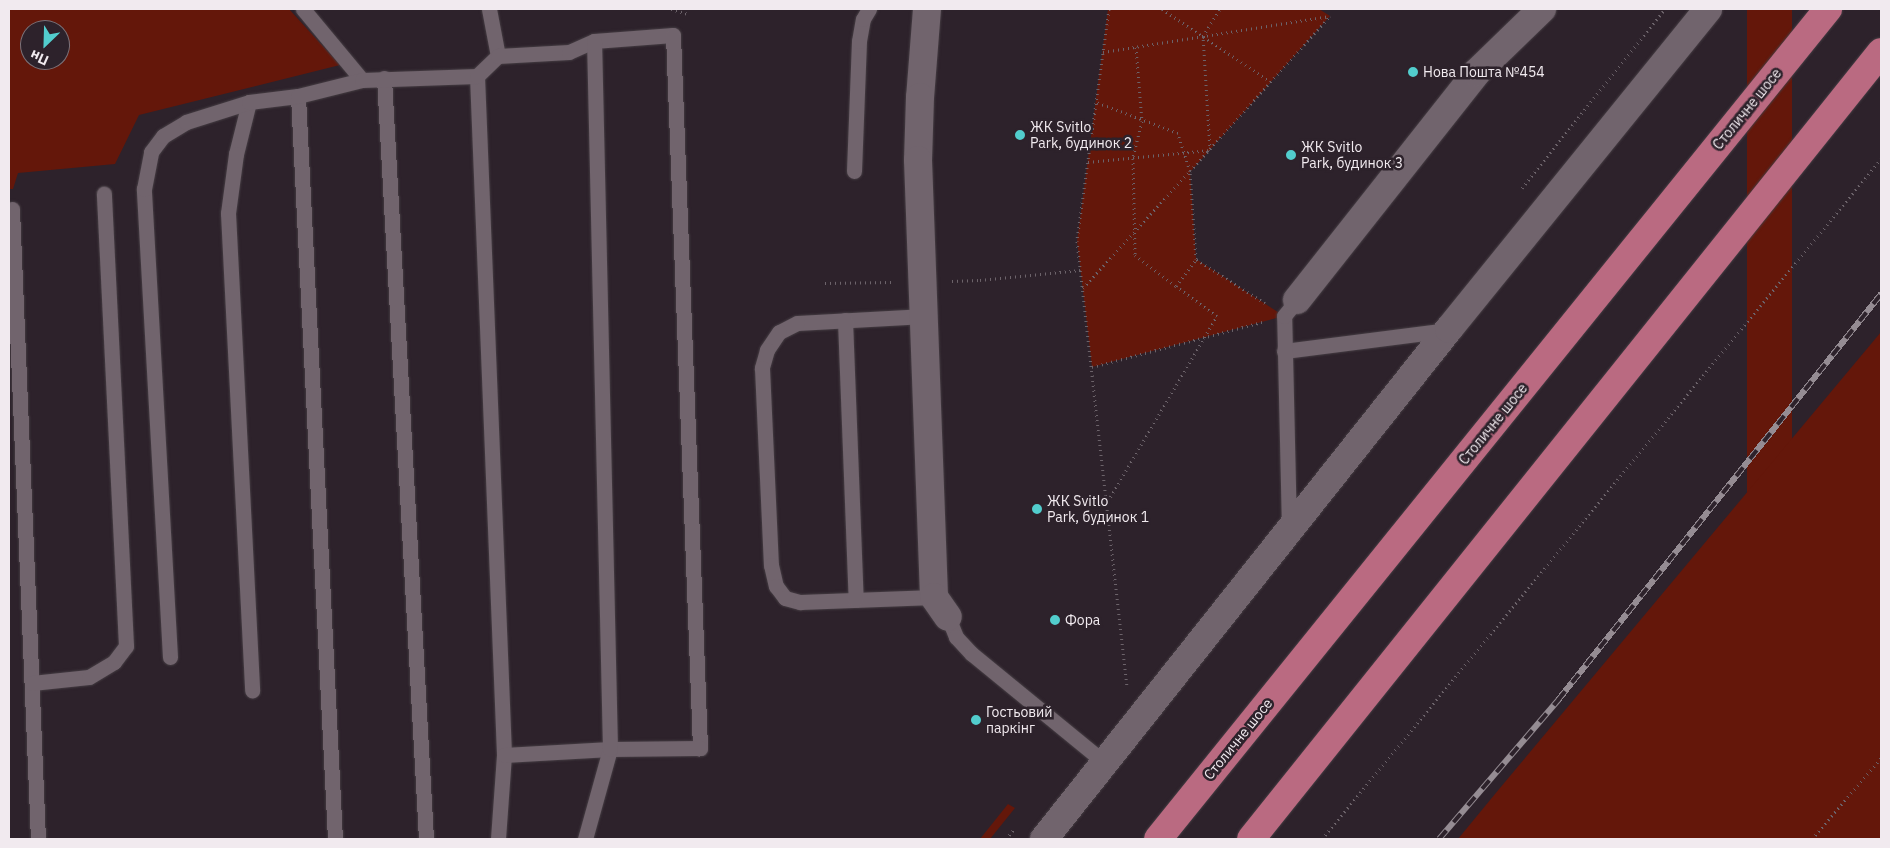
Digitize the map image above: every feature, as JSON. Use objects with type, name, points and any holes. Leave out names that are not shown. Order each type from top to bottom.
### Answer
[{"type":"highway","name":"Столичне шосе","points":[[1158,839],[1828,9]]},
{"type":"highway","points":[[1251,839],[1881,52]]},
{"type":"street","points":[[926,9],[918,160],[941,607]]},
{"type":"street","points":[[1290,308],[1476,73],[1542,9]]},
{"type":"street","points":[[1044,839],[1449,330],[1708,9]]},
{"type":"lane","points":[[303,9],[362,80]]},
{"type":"lane","points":[[489,9],[498,56]]},
{"type":"lane","points":[[854,171],[859,41],[863,19],[869,9]]},
{"type":"lane","points":[[170,657],[144,189],[151,152],[163,136],[186,122],[249,102],[298,96],[362,80],[477,76],[498,56],[569,52],[594,41],[673,35],[700,748],[610,749],[504,754]]},
{"type":"lane","points":[[585,839],[610,749],[594,41]]},
{"type":"lane","points":[[477,76],[504,754],[498,839]]},
{"type":"lane","points":[[384,78],[426,839]]},
{"type":"lane","points":[[298,96],[335,839]]},
{"type":"lane","points":[[249,102],[236,154],[228,213],[252,690]]},
{"type":"lane","points":[[32,682],[89,677],[114,662],[126,646],[104,194]]},
{"type":"lane","points":[[12,209],[38,839]]},
{"type":"lane","points":[[1289,533],[1284,351],[1290,308]]},
{"type":"lane","points":[[925,316],[797,323],[779,332],[767,350],[762,368],[762,378],[771,565],[776,586],[785,598],[800,602],[856,600],[941,607],[956,637],[972,654],[1105,763]]},
{"type":"lane","points":[[845,320],[856,600]]},
{"type":"lane","points":[[1284,351],[1449,330]]},
{"type":"path","points":[[1110,9],[1077,241],[1128,688]]},
{"type":"path","points":[[1162,9],[1271,82]]},
{"type":"path","points":[[1210,150],[1203,36],[1220,9]]},
{"type":"path","points":[[1083,288],[1134,235],[1330,16],[1103,52]]},
{"type":"path","points":[[1108,501],[1217,316],[1135,255],[1133,158],[1142,121],[1136,47]]},
{"type":"path","points":[[1096,102],[1142,121],[1178,133],[1190,172],[1196,259],[1176,286]]},
{"type":"path","points":[[1088,162],[1210,150]]},
{"type":"path","points":[[1322,839],[1881,159]]},
{"type":"path","points":[[1196,259],[1290,308]]},
{"type":"path","points":[[1092,367],[1204,338],[1290,308]]},
{"type":"path","points":[[1812,839],[1881,758]]},
{"type":"shaded area","points":[[9,9],[289,9],[340,65],[139,115],[115,164],[18,173],[13,189],[9,189]]},
{"type":"shaded area","points":[[1108,9],[1319,9],[1330,16],[1190,172],[1196,259],[1284,316],[1092,367],[1077,241]]},
{"type":"shaded area","points":[[1747,9],[1792,9],[1792,839],[1747,839]]},
{"type":"shaded area","points":[[1881,332],[1881,839],[1458,839],[1495,794]]},
{"type":"shaded area","points":[[1008,804],[1015,808],[990,839],[980,839]]},
{"type":"railway","points":[[1439,839],[1558,700],[1881,294]]},
{"type":"place","name":"Нова Пошта №454","points":[[1413,72]]},
{"type":"place","name":"ЖК Svitlo Park, будинок 2","points":[[1020,135]]},
{"type":"place","name":"ЖК Svitlo Park, будинок 3","points":[[1291,155]]},
{"type":"place","name":"ЖК Svitlo Park, будинок 1","points":[[1037,509]]},
{"type":"place","name":"Фора","points":[[1055,620]]},
{"type":"place","name":"Гостьовий паркінг","points":[[976,720]]}]
